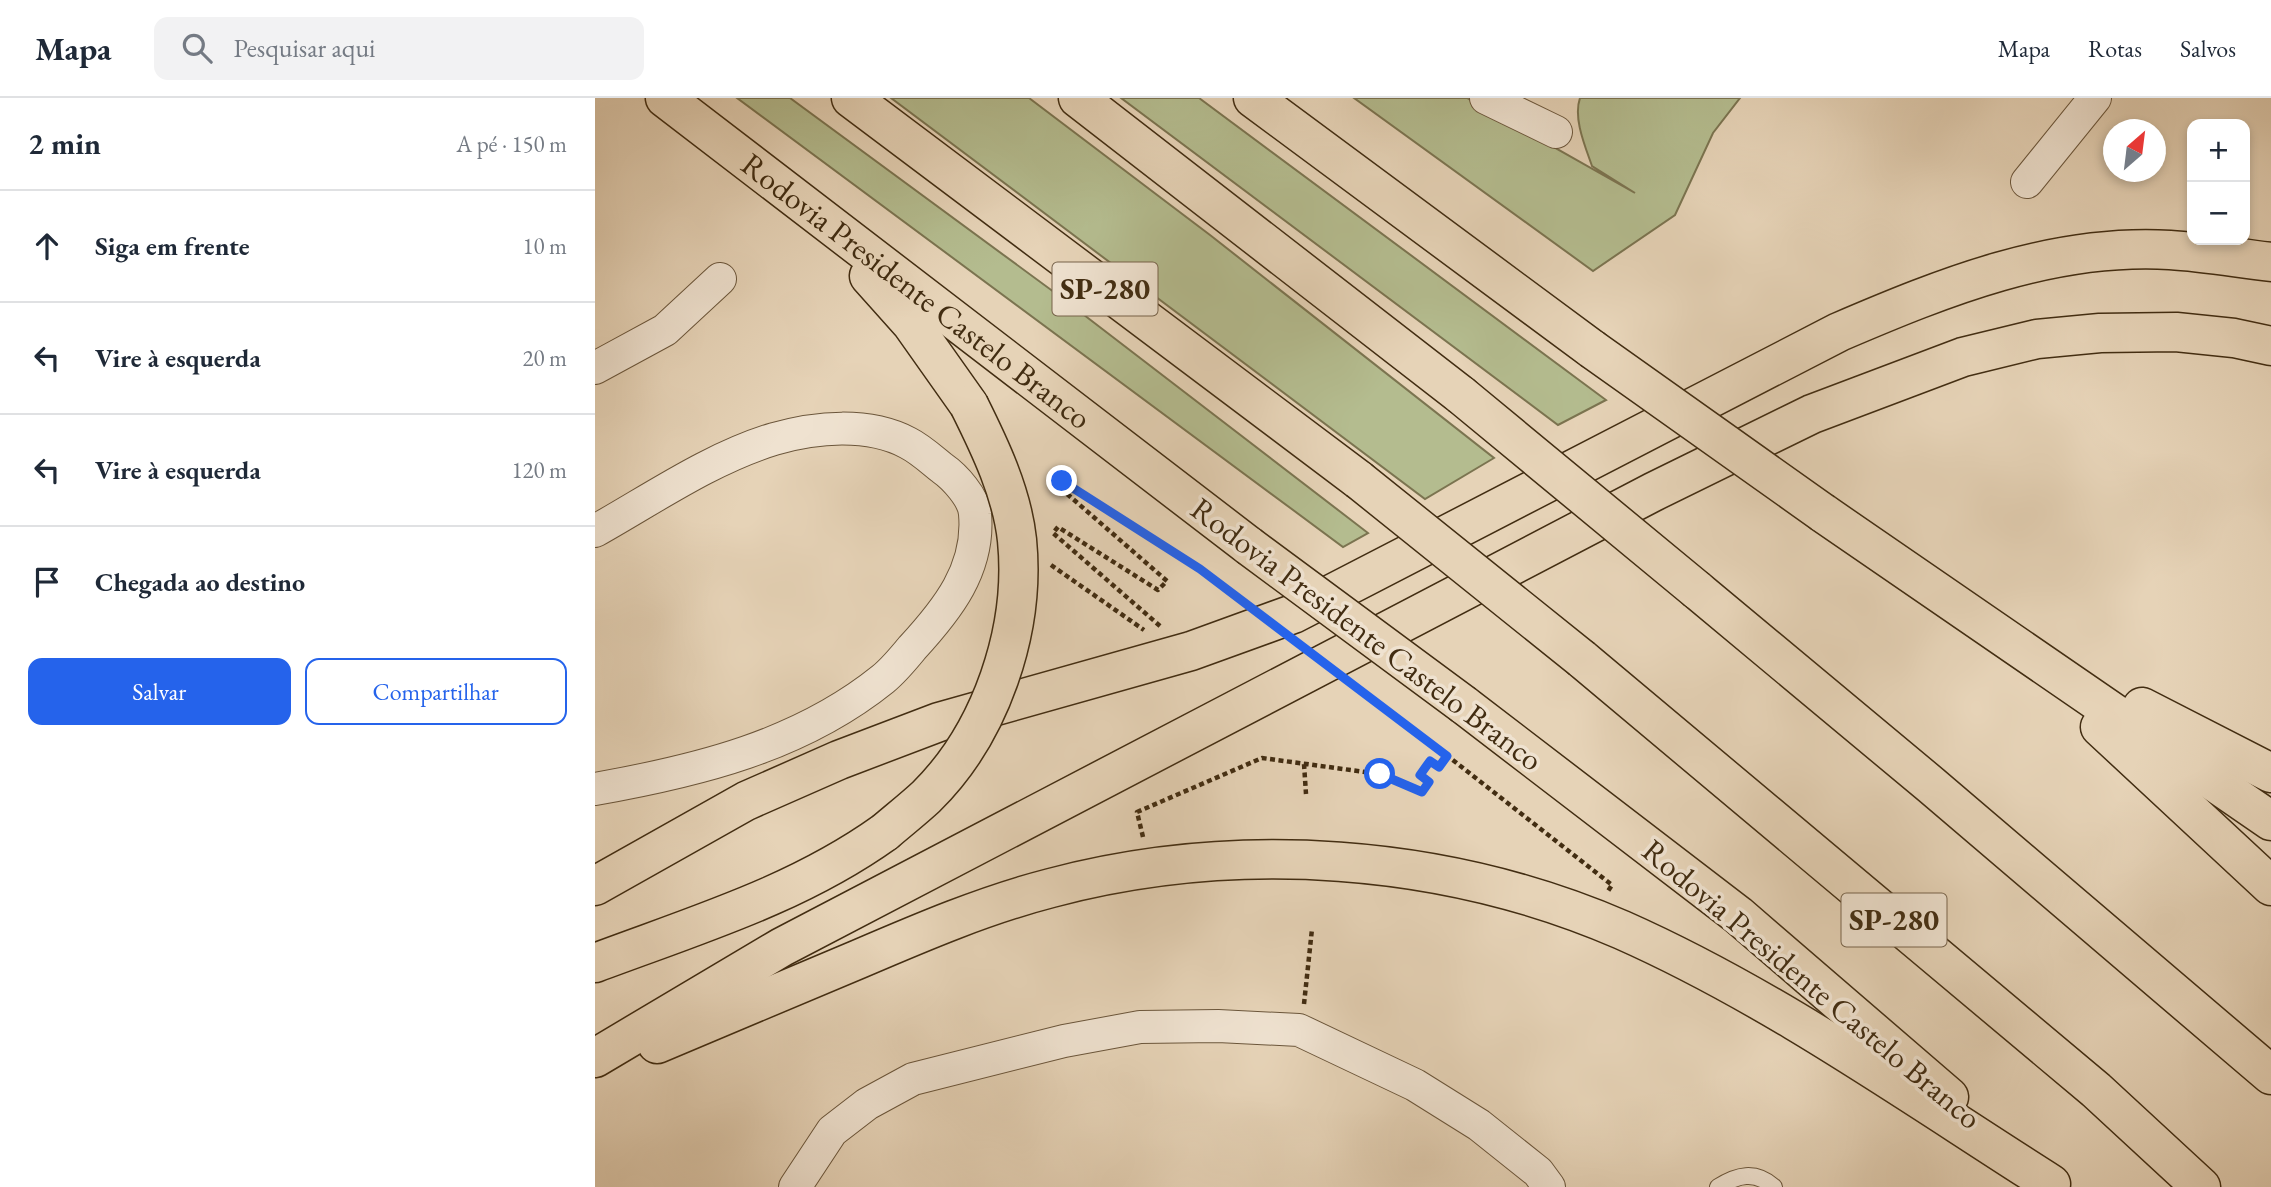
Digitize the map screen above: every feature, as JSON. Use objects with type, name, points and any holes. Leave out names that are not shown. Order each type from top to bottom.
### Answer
[{"type":"highway","name":"Rodovia Presidente Castelo Branco","points":[[665,98],[1249,546],[1464,705],[1738,915],[2053,1186]]},
{"type":"highway","name":"SP-280","points":[[851,98],[1359,480],[1582,659],[2097,1090],[2201,1187]]},
{"type":"highway","points":[[1077,98],[1461,395],[1931,785],[2271,1075]]},
{"type":"highway","points":[[1253,98],[1593,349],[1823,513],[2271,821]]},
{"type":"highway","points":[[595,963],[733,913],[796,886],[845,860],[885,832],[927,796],[959,756],[984,717],[1012,627],[1019,584],[1017,537],[1002,477],[969,405],[911,323],[872,279],[729,145]]},
{"type":"highway","points":[[595,886],[746,801],[850,756],[939,722],[1191,651],[1293,614],[1839,332],[1933,292],[2004,270],[2082,254],[2168,250],[2271,262]]},
{"type":"highway","points":[[595,1058],[782,947],[1653,492],[1812,414],[1963,357],[2037,339],[2100,333],[2176,332],[2234,338],[2271,346]]},
{"type":"highway","points":[[2001,635],[2271,773]]},
{"type":"highway","points":[[2001,635],[2271,886]]},
{"type":"highway","points":[[595,1071],[953,920],[1051,888],[1152,868],[1220,861],[1288,859],[1356,863],[1424,872],[1490,886],[1556,905],[1620,929],[1682,959],[1805,1029],[2053,1186]]},
{"type":"street","points":[[1486,98],[1556,132]]},
{"type":"street","points":[[2027,182],[2095,98]]},
{"type":"street","points":[[595,368],[664,330],[720,279]]},
{"type":"street","points":[[595,531],[716,464],[773,439],[825,429],[867,430],[908,443],[955,477],[975,512],[974,555],[961,587],[886,677],[846,707],[793,736],[735,756],[668,776],[595,789]]},
{"type":"street","points":[[795,1187],[832,1131],[867,1104],[913,1079],[1064,1041],[1140,1027],[1218,1026],[1299,1030],[1415,1085],[1479,1125],[1538,1172],[1549,1187]]},
{"type":"lane","points":[[1718,1187],[1738,1175],[1751,1175],[1774,1187]]},
{"type":"path","points":[[1168,632],[1053,533],[1058,527],[1158,590],[1167,581],[1058,486],[1062,481],[1200,569],[1426,739],[1612,886],[1603,899]]},
{"type":"path","points":[[1043,559],[1155,637]]},
{"type":"path","points":[[1145,846],[1137,812],[1262,758],[1380,774],[1422,792],[1429,782],[1420,775],[1430,761],[1439,767],[1447,756]]},
{"type":"path","points":[[1304,764],[1305,794]]},
{"type":"path","points":[[1299,1030],[1310,966],[1312,929]]},
{"type":"green space","points":[[737,98],[790,98],[1058,295],[1368,533],[1343,547]]},
{"type":"green space","points":[[891,98],[1029,98],[1210,235],[1494,458],[1425,499]]},
{"type":"green space","points":[[1121,98],[1199,98],[1606,400],[1558,425]]},
{"type":"green space","points":[[1354,98],[1467,98],[1635,193],[1592,166],[1579,123],[1580,98],[1740,98],[1713,133],[1675,215],[1593,271]]},
{"type":"route","points":[[1062,481],[1200,569],[1447,756],[1439,767],[1430,761],[1420,775],[1429,782],[1422,792],[1380,774]]}]
